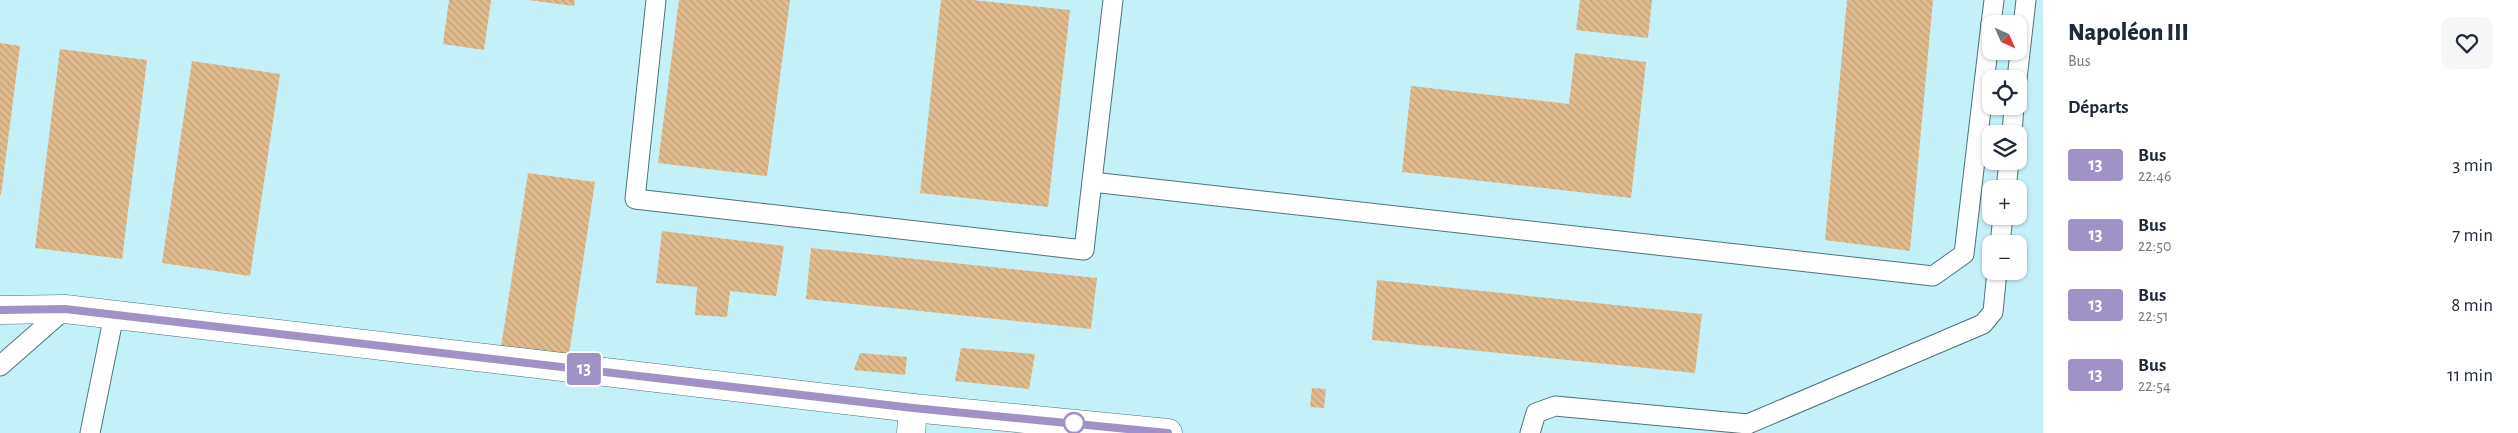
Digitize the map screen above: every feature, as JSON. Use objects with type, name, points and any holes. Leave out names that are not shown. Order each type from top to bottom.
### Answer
[{"type":"street","points":[[0,310],[65,309],[912,420],[1168,433]]},
{"type":"lane","points":[[656,0],[635,199],[1084,250],[1113,0]]},
{"type":"lane","points":[[1992,15],[1994,0]]},
{"type":"lane","points":[[2018,70],[2026,0]]},
{"type":"lane","points":[[1092,182],[1933,276],[1964,254],[1987,60]]},
{"type":"lane","points":[[1530,433],[1536,413],[1554,406],[1748,424],[1982,324],[1993,312],[1996,280]]},
{"type":"lane","points":[[0,366],[65,309]]},
{"type":"lane","points":[[90,433],[114,315]]},
{"type":"building","points":[[449,0],[491,0],[484,50],[443,44]]},
{"type":"building","points":[[528,0],[575,0],[574,6]]},
{"type":"building","points":[[679,0],[790,0],[767,176],[658,163]]},
{"type":"building","points":[[941,0],[973,0],[1070,10],[1048,207],[920,193]]},
{"type":"building","points":[[1580,0],[1652,0],[1648,38],[1576,30]]},
{"type":"building","points":[[1847,0],[1933,0],[1910,251],[1825,240]]},
{"type":"building","points":[[0,43],[20,46],[1,195],[0,195]]},
{"type":"building","points":[[60,49],[147,60],[122,259],[35,248]]},
{"type":"building","points":[[1575,53],[1646,62],[1631,198],[1402,172],[1411,86],[1569,104]]},
{"type":"building","points":[[192,61],[280,74],[250,276],[162,263]]},
{"type":"building","points":[[528,173],[595,182],[569,354],[501,347]]},
{"type":"building","points":[[662,231],[784,246],[776,296],[730,291],[727,317],[695,315],[697,287],[656,283]]},
{"type":"building","points":[[811,248],[1097,278],[1091,329],[806,299]]},
{"type":"building","points":[[1377,280],[1702,314],[1695,373],[1372,340]]},
{"type":"building","points":[[961,348],[1035,354],[1029,389],[955,381]]},
{"type":"building","points":[[860,353],[907,357],[905,375],[854,370]]},
{"type":"building","points":[[1312,388],[1326,389],[1324,408],[1310,407]]},
{"type":"bus line","name":"13","points":[[0,310],[65,309],[913,408],[1168,433]]}]
